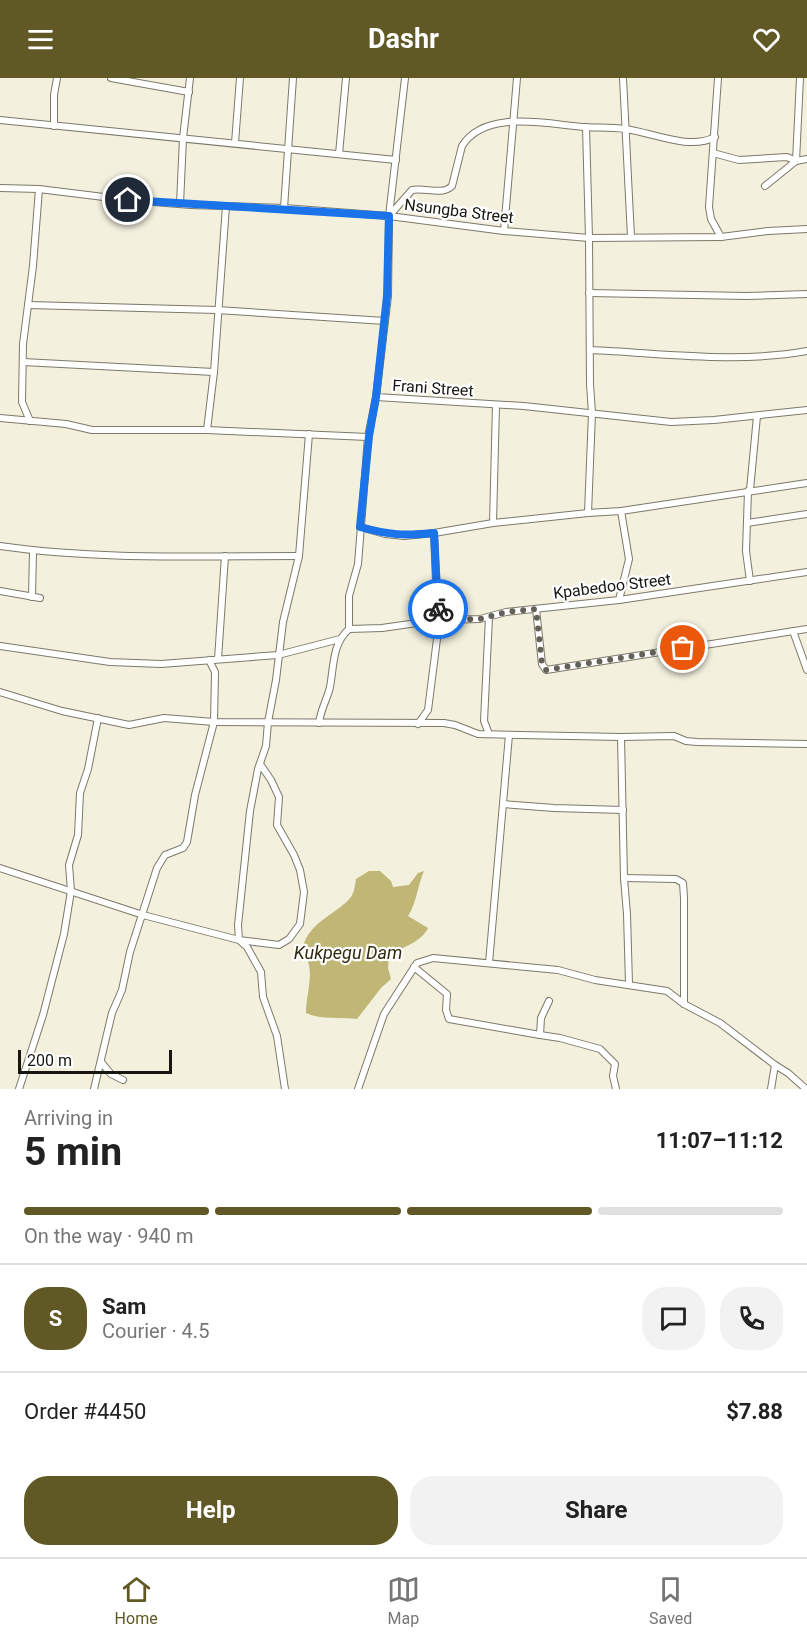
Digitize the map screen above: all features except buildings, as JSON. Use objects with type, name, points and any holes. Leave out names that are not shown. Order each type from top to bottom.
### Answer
[{"type":"street","points":[[54,126],[54,95],[57,78]]},
{"type":"street","points":[[111,78],[189,92]]},
{"type":"street","points":[[180,204],[183,138],[190,78]]},
{"type":"street","points":[[235,143],[240,78]]},
{"type":"street","points":[[284,208],[293,78]]},
{"type":"street","points":[[339,154],[345,78]]},
{"type":"street","name":"Frani Street","points":[[405,78],[389,216],[385,321],[376,397],[592,413],[671,423],[807,410]]},
{"type":"street","points":[[504,231],[517,78]]},
{"type":"street","points":[[623,78],[631,237]]},
{"type":"street","points":[[718,78],[709,213],[721,237]]},
{"type":"street","points":[[796,161],[800,78]]},
{"type":"street","points":[[0,120],[396,160]]},
{"type":"street","points":[[389,216],[412,190],[448,190],[455,182],[459,151],[465,141],[485,126],[513,120],[625,129],[668,139],[702,143],[715,137]]},
{"type":"street","points":[[586,127],[592,413],[588,513]]},
{"type":"street","points":[[713,153],[739,160],[784,157],[796,161]]},
{"type":"street","points":[[765,186],[796,161],[807,159]]},
{"type":"street","name":"Nsungba Street","points":[[0,188],[39,189],[180,204],[284,208],[389,216],[504,231],[589,238],[721,237],[807,229]]},
{"type":"street","points":[[30,421],[22,405],[23,362],[39,189]]},
{"type":"street","points":[[207,430],[214,372],[226,206]]},
{"type":"street","points":[[590,293],[747,296],[807,294]]},
{"type":"street","points":[[28,305],[217,310],[385,321]]},
{"type":"street","points":[[590,350],[728,358],[778,357],[807,351]]},
{"type":"street","points":[[23,362],[214,372]]},
{"type":"street","points":[[319,723],[321,709],[328,692],[334,655],[340,639],[349,629],[349,596],[358,564],[369,436],[376,397]]},
{"type":"street","points":[[13,419],[22,405]]},
{"type":"street","points":[[493,523],[496,405]]},
{"type":"street","points":[[750,581],[746,551],[747,523],[757,416]]},
{"type":"street","points":[[0,418],[66,424],[92,430],[207,430],[369,436]]},
{"type":"street","points":[[285,1089],[277,1036],[263,997],[261,972],[247,947],[239,940],[238,926],[250,812],[266,746],[283,622],[299,556],[309,434]]},
{"type":"street","points":[[360,527],[385,534],[404,536],[493,523],[621,511],[807,483]]},
{"type":"street","points":[[619,600],[629,559],[621,511]]},
{"type":"street","points":[[747,523],[807,514]]},
{"type":"street","points":[[418,724],[428,710],[438,620],[434,533]]},
{"type":"street","points":[[0,546],[33,552],[299,556]]},
{"type":"street","points":[[32,597],[33,552]]},
{"type":"street","points":[[94,1089],[112,1013],[122,990],[130,952],[160,862],[167,854],[181,849],[187,842],[195,795],[214,722],[215,672],[221,659],[225,556]]},
{"type":"street","name":"Kpabedoo Street","points":[[349,629],[489,617],[506,612],[619,600],[807,572]]},
{"type":"street","points":[[0,591],[40,598]]},
{"type":"street","points":[[536,609],[542,664],[546,670],[807,629]]},
{"type":"street","points":[[489,617],[484,721],[489,734]]},
{"type":"street","points":[[793,631],[807,670]]},
{"type":"street","points":[[0,646],[40,653],[141,664],[278,655],[340,639]]},
{"type":"street","points":[[209,660],[215,672]]},
{"type":"street","points":[[0,692],[40,705],[129,725],[164,718],[214,722],[450,724],[473,733],[489,734],[674,736],[689,741],[807,744]]},
{"type":"street","points":[[19,1089],[27,1069],[64,934],[71,891],[69,865],[78,835],[80,793],[88,769],[98,718]]},
{"type":"street","points":[[489,963],[509,735]]},
{"type":"street","points":[[621,737],[629,984]]},
{"type":"street","points":[[0,868],[142,915],[239,940],[279,945],[289,939],[300,924],[304,892],[300,870],[294,855],[277,825],[279,797],[260,764]]},
{"type":"street","points":[[503,804],[623,810]]},
{"type":"street","points":[[624,878],[676,879],[683,883],[684,1004]]},
{"type":"street","points":[[358,1089],[381,1020],[414,967],[422,960],[433,957],[558,970],[595,980],[667,991],[684,1004],[720,1023],[806,1089]]},
{"type":"street","points":[[414,967],[447,994],[446,1010],[449,1019],[560,1038],[600,1049],[615,1064],[613,1076],[616,1089]]},
{"type":"street","points":[[540,1035],[541,1018],[549,1001]]},
{"type":"street","points":[[101,1061],[111,1074],[123,1080]]},
{"type":"street","points":[[771,1089],[776,1065]]},
{"type":"water","name":"Kukpegu Dam","points":[[369,871],[380,871],[391,881],[393,887],[409,885],[418,873],[424,871],[408,916],[428,928],[416,941],[389,957],[388,968],[391,979],[357,1019],[306,1013],[310,971],[304,952],[304,943],[313,928],[351,897],[356,879]]},
{"type":"way so far","points":[[438,609],[438,620],[480,619],[506,612],[536,609],[542,664],[546,670],[683,648]]},
{"type":"route","points":[[128,200],[389,216],[387,296],[360,527],[385,534],[404,536],[434,533],[438,609]]}]
